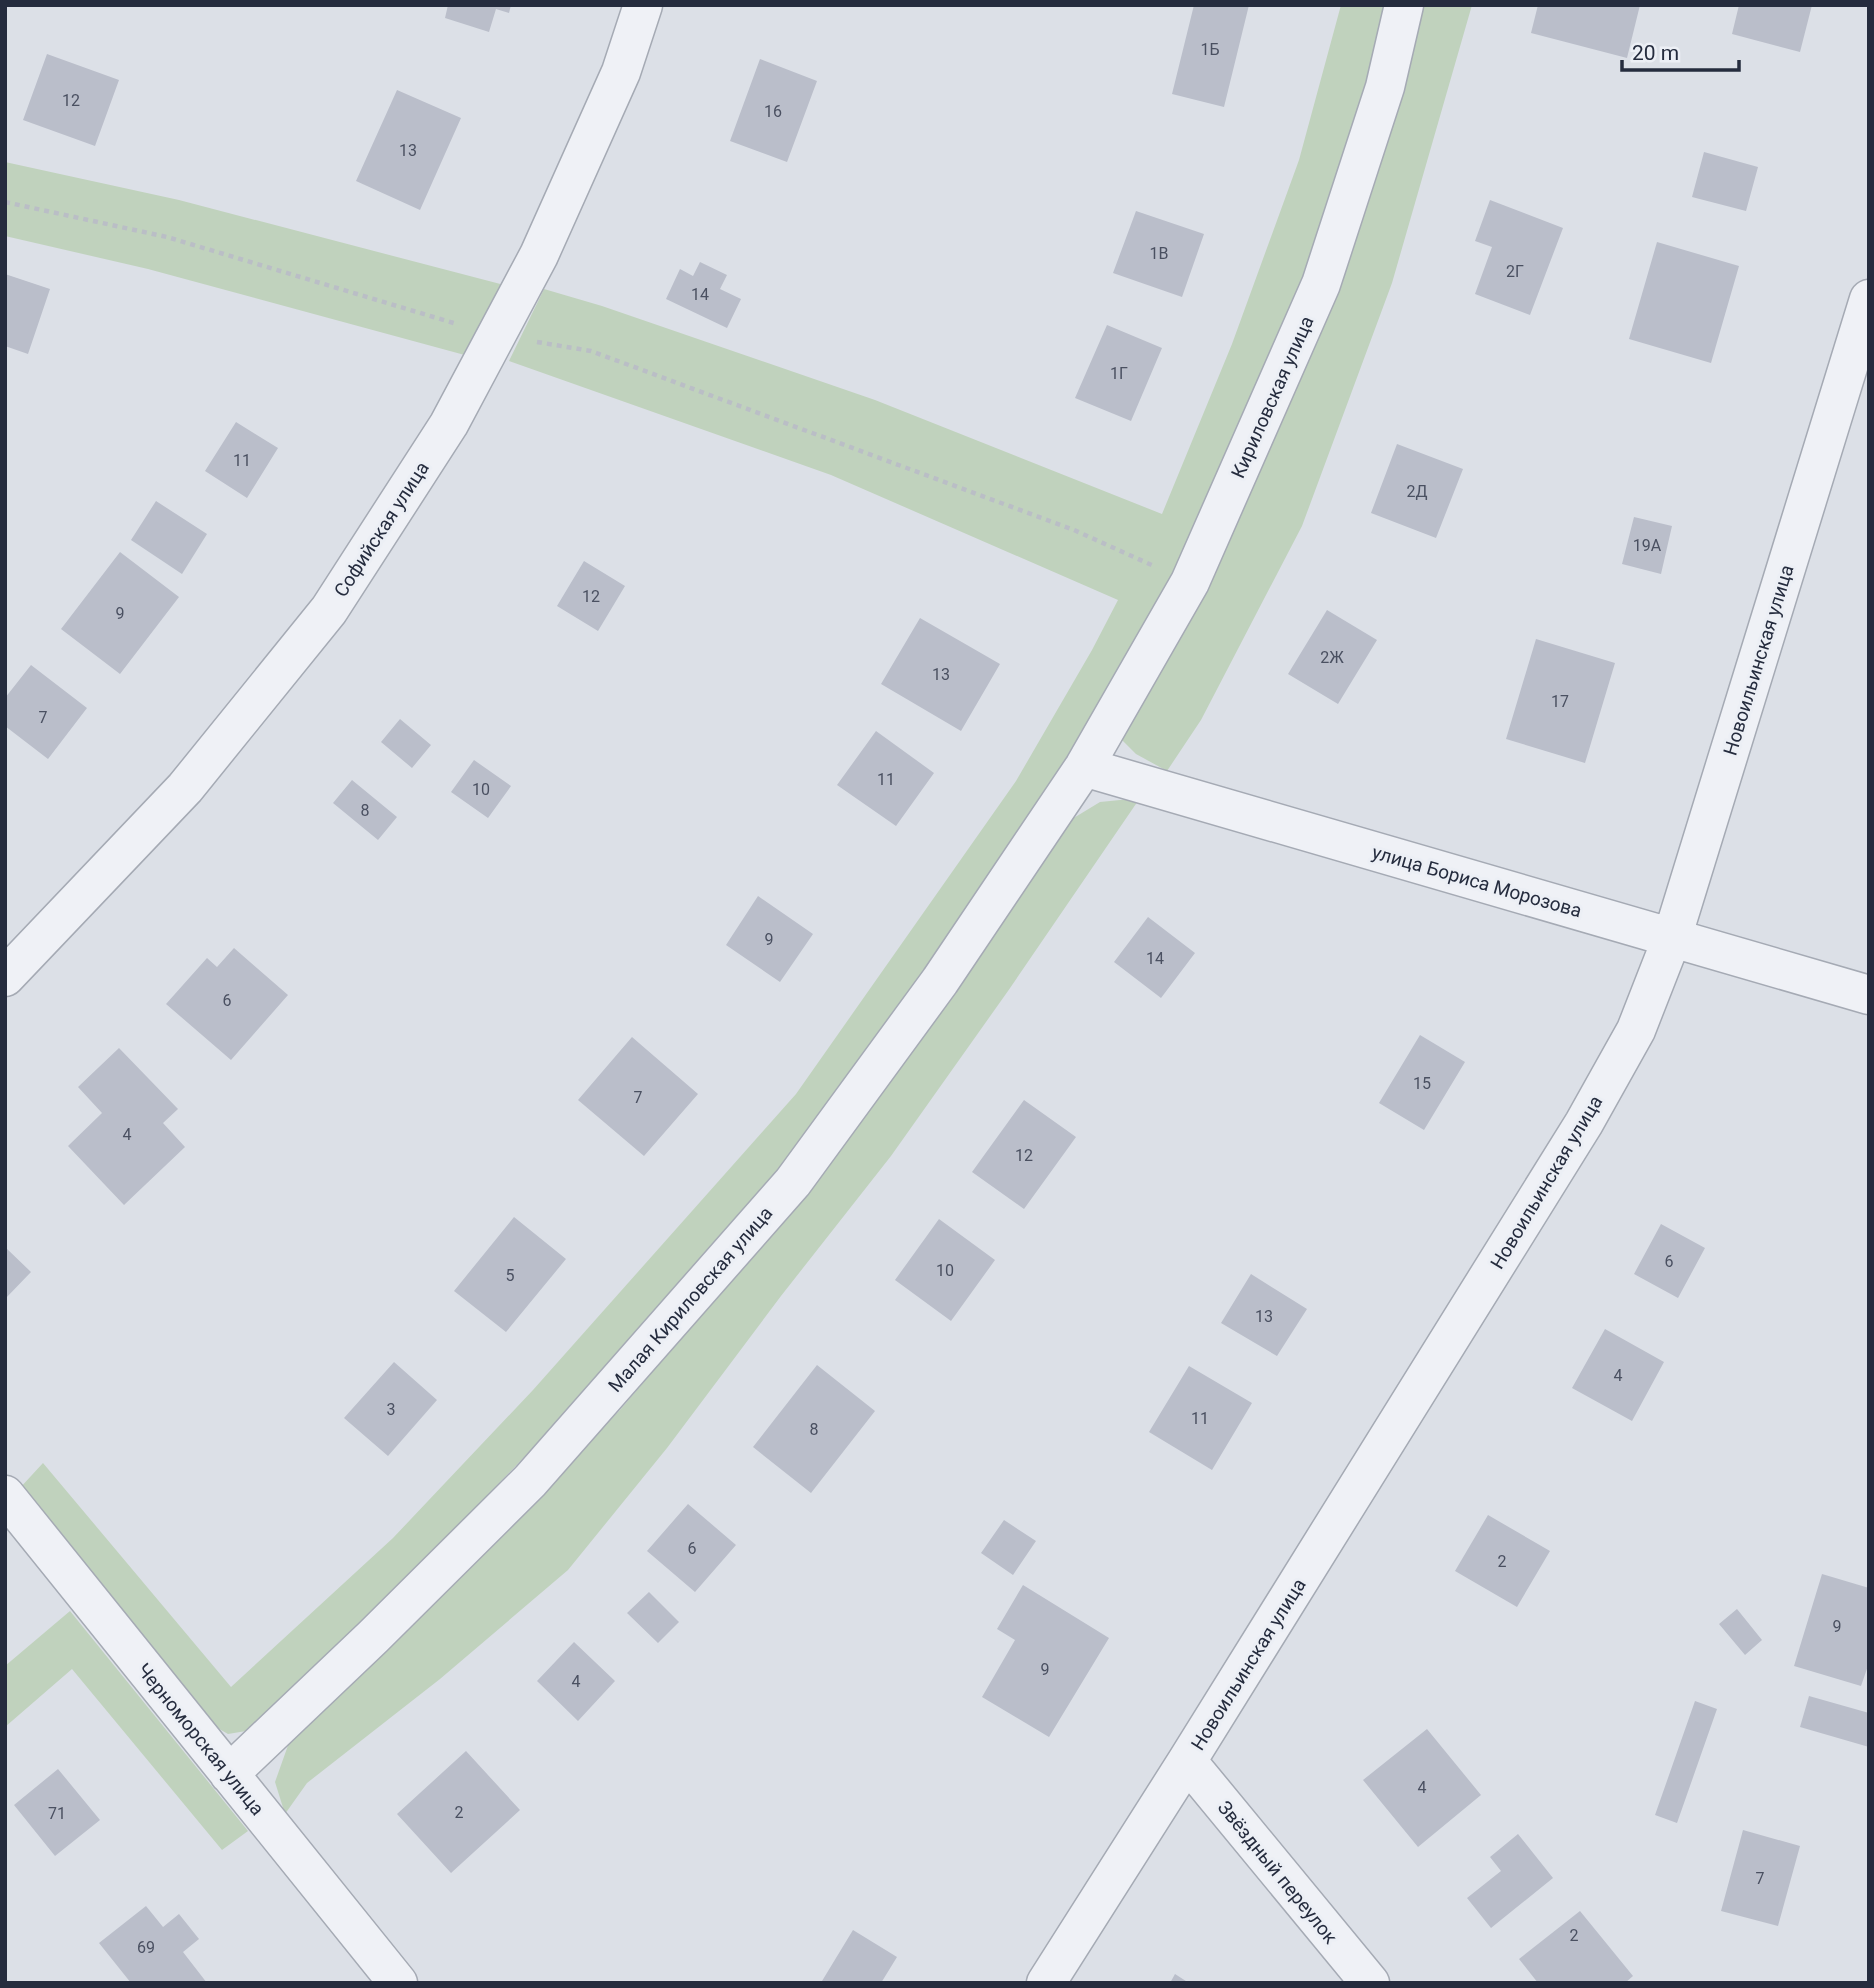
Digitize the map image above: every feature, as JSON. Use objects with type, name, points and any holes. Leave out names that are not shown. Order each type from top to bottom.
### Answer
[{"type":"street","name":"Софийская улица","points":[[5,977],[185,788],[329,610],[449,424],[539,255],[621,72],[643,5]]},
{"type":"street","name":"Кириловская улица","points":[[1084,767],[1190,582],[1321,284],[1385,87],[1404,5]]},
{"type":"street","name":"Новоильинская улица","points":[[1046,1983],[1584,1124],[1636,1030],[1672,938],[1869,299]]},
{"type":"street","name":"улица Бориса Морозова","points":[[1084,767],[1869,995]]},
{"type":"street","name":"Малая Кириловская улица","points":[[229,1774],[373,1637],[530,1481],[793,1182],[940,981],[1084,767]]},
{"type":"street","name":"Черноморская улица","points":[[5,1495],[398,1983]]},
{"type":"street","name":"Звёздный переулок","points":[[1187,1761],[1370,1983]]},
{"type":"path","points":[[5,202],[167,237],[496,335],[591,351],[1074,530],[1190,582]]},
{"type":"green space","points":[[1341,5],[1384,5],[1361,107],[1291,315],[1194,536],[1063,777],[768,1187],[567,1412],[403,1584],[252,1730],[228,1734],[202,1719],[19,1489],[43,1463],[231,1687],[393,1538],[533,1390],[796,1094],[1016,781],[1118,600],[831,475],[509,361],[544,289],[602,306],[875,400],[1162,514],[1232,344],[1299,160]]},
{"type":"green space","points":[[1418,5],[1472,5],[1392,283],[1302,526],[1201,720],[1167,771],[1136,754],[1121,739],[1214,567],[1301,379],[1381,158]]},
{"type":"green space","points":[[5,162],[179,200],[508,286],[472,357],[148,269],[5,236]]},
{"type":"green space","points":[[1140,798],[891,1156],[667,1448],[568,1570],[440,1679],[307,1783],[285,1814],[275,1782],[291,1737],[620,1410],[786,1215],[943,1009],[1072,819],[1100,802]]},
{"type":"green space","points":[[70,1611],[248,1831],[222,1850],[72,1669],[5,1727],[5,1666]]},
{"type":"building","points":[[448,5],[511,5],[509,13],[496,9],[489,32],[445,18]]},
{"type":"building","points":[[1194,5],[1249,5],[1224,107],[1172,94]]},
{"type":"building","points":[[1538,5],[1640,5],[1627,58],[1531,33]]},
{"type":"building","points":[[1739,5],[1812,5],[1800,52],[1732,34]]},
{"type":"building","points":[[47,54],[119,80],[95,146],[23,120]]},
{"type":"building","points":[[760,59],[817,81],[787,162],[730,141]]},
{"type":"building","points":[[397,90],[461,118],[420,210],[356,181]]},
{"type":"building","points":[[1704,152],[1758,167],[1746,211],[1692,197]]},
{"type":"building","points":[[1490,200],[1563,228],[1530,315],[1475,294],[1492,247],[1475,241]]},
{"type":"building","points":[[1136,211],[1204,234],[1182,297],[1113,273]]},
{"type":"building","points":[[1657,242],[1739,266],[1711,363],[1629,339]]},
{"type":"building","points":[[700,262],[727,275],[720,289],[741,299],[727,328],[666,299],[680,269],[693,276]]},
{"type":"building","points":[[5,274],[50,289],[28,354],[5,346]]},
{"type":"building","points":[[1107,325],[1162,348],[1131,421],[1075,398]]},
{"type":"building","points":[[236,422],[278,448],[247,498],[205,471]]},
{"type":"building","points":[[1397,444],[1463,469],[1436,538],[1371,513]]},
{"type":"building","points":[[156,501],[207,534],[182,574],[131,540]]},
{"type":"building","points":[[1634,517],[1672,526],[1661,574],[1622,564]]},
{"type":"building","points":[[120,552],[179,597],[120,674],[61,629]]},
{"type":"building","points":[[584,561],[625,586],[598,631],[557,606]]},
{"type":"building","points":[[1327,610],[1377,640],[1338,704],[1288,674]]},
{"type":"building","points":[[920,618],[1000,664],[961,731],[881,684]]},
{"type":"building","points":[[1536,639],[1615,663],[1585,763],[1506,739]]},
{"type":"building","points":[[31,665],[87,708],[48,759],[5,726],[5,698]]},
{"type":"building","points":[[400,719],[431,745],[412,768],[381,742]]},
{"type":"building","points":[[876,731],[934,773],[896,826],[837,785]]},
{"type":"building","points":[[474,760],[511,786],[488,818],[451,792]]},
{"type":"building","points":[[352,780],[397,817],[378,840],[333,803]]},
{"type":"building","points":[[758,896],[813,934],[780,982],[726,945]]},
{"type":"building","points":[[1148,917],[1195,953],[1161,998],[1114,962]]},
{"type":"building","points":[[234,948],[288,995],[231,1060],[166,1004],[207,958],[217,967]]},
{"type":"building","points":[[1420,1035],[1465,1062],[1424,1130],[1379,1103]]},
{"type":"building","points":[[632,1037],[698,1094],[644,1156],[578,1100]]},
{"type":"building","points":[[119,1048],[178,1109],[163,1123],[185,1147],[124,1205],[68,1146],[102,1113],[78,1087]]},
{"type":"building","points":[[1024,1100],[1076,1137],[1024,1209],[972,1172]]},
{"type":"building","points":[[514,1217],[566,1259],[506,1332],[454,1291]]},
{"type":"building","points":[[939,1219],[995,1260],[951,1321],[895,1280]]},
{"type":"building","points":[[1661,1224],[1705,1248],[1678,1298],[1634,1274]]},
{"type":"building","points":[[5,1247],[31,1272],[5,1299]]},
{"type":"building","points":[[1251,1274],[1307,1309],[1277,1356],[1221,1323]]},
{"type":"building","points":[[1605,1329],[1664,1362],[1632,1421],[1572,1388]]},
{"type":"building","points":[[394,1362],[437,1400],[388,1456],[344,1418]]},
{"type":"building","points":[[817,1365],[875,1411],[811,1493],[753,1447]]},
{"type":"building","points":[[1189,1366],[1252,1403],[1212,1470],[1149,1432]]},
{"type":"building","points":[[688,1504],[736,1545],[695,1592],[647,1551]]},
{"type":"building","points":[[1488,1515],[1550,1551],[1517,1607],[1455,1571]]},
{"type":"building","points":[[1004,1520],[1036,1541],[1013,1575],[981,1553]]},
{"type":"building","points":[[1822,1574],[1869,1588],[1869,1663],[1861,1686],[1794,1666]]},
{"type":"building","points":[[1023,1585],[1109,1638],[1049,1737],[982,1697],[1015,1640],[997,1629]]},
{"type":"building","points":[[649,1592],[679,1622],[658,1643],[627,1613]]},
{"type":"building","points":[[1737,1609],[1762,1640],[1745,1655],[1719,1624]]},
{"type":"building","points":[[574,1642],[615,1681],[578,1721],[537,1681]]},
{"type":"building","points":[[1809,1696],[1869,1713],[1869,1747],[1800,1727]]},
{"type":"building","points":[[1695,1701],[1717,1709],[1677,1823],[1655,1815]]},
{"type":"building","points":[[1427,1729],[1481,1795],[1418,1847],[1363,1780]]},
{"type":"building","points":[[466,1751],[520,1810],[451,1873],[397,1814]]},
{"type":"building","points":[[58,1769],[100,1820],[55,1856],[14,1805]]},
{"type":"building","points":[[1743,1830],[1800,1846],[1778,1926],[1721,1911]]},
{"type":"building","points":[[1518,1834],[1553,1878],[1491,1928],[1467,1898],[1501,1871],[1490,1857]]},
{"type":"building","points":[[146,1906],[163,1927],[179,1914],[199,1939],[183,1952],[207,1983],[131,1983],[99,1943]]},
{"type":"building","points":[[1580,1911],[1633,1976],[1625,1983],[1538,1983],[1519,1959]]},
{"type":"building","points":[[853,1930],[897,1957],[881,1983],[824,1983],[822,1981]]},
{"type":"building","points":[[1175,1974],[1189,1983],[1170,1983]]}]
